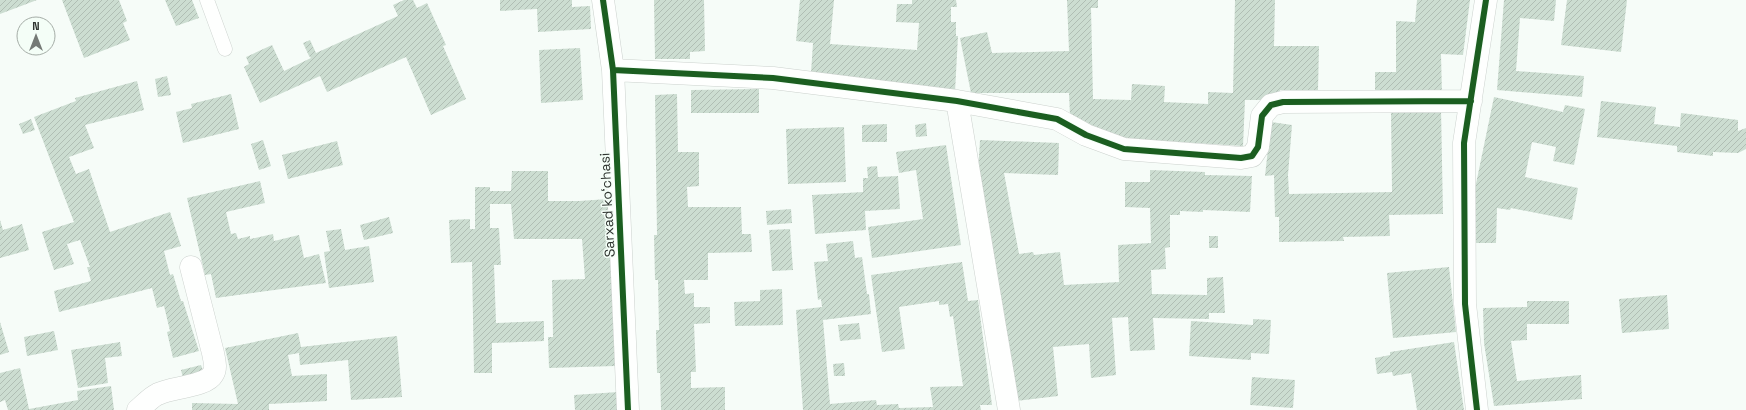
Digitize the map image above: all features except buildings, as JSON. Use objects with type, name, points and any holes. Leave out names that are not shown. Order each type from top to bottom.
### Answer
[{"type":"street","name":"Sarxad koʻchasi","points":[[603,0],[613,70],[628,410]]},
{"type":"street","points":[[1477,410],[1465,304],[1464,143],[1486,0]]},
{"type":"street","points":[[613,70],[773,78],[957,101],[1057,119],[1086,135],[1124,149],[1241,158],[1252,156],[1258,147],[1262,116],[1270,105],[1283,102],[1470,101]]},
{"type":"street","points":[[957,101],[1009,410]]},
{"type":"street","points":[[138,410],[157,394],[209,380],[214,374],[215,365],[213,353],[191,266]]},
{"type":"lane","points":[[207,0],[225,49]]},
{"type":"cycle path","points":[[603,0],[613,70],[628,410]]},
{"type":"cycle path","points":[[1477,410],[1465,304],[1464,143],[1486,0]]},
{"type":"cycle path","points":[[613,70],[773,78],[957,101],[1057,119],[1086,135],[1124,149],[1241,158],[1252,156],[1258,147],[1262,116],[1271,105],[1283,102],[1471,101]]}]
